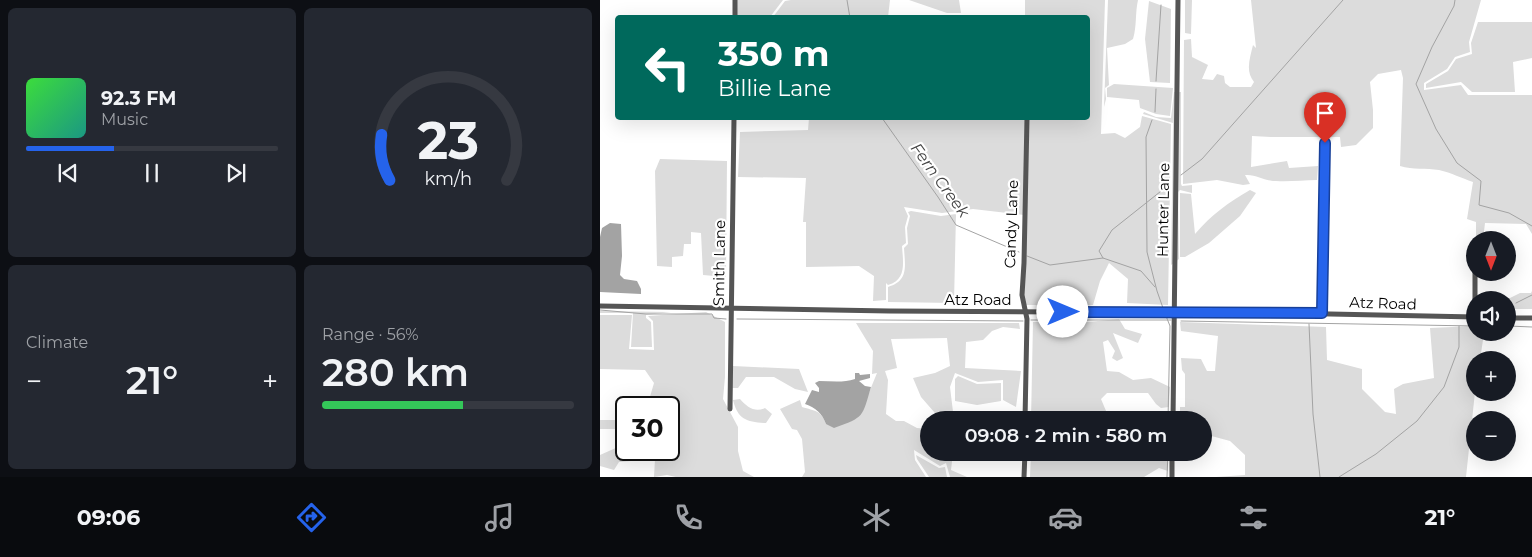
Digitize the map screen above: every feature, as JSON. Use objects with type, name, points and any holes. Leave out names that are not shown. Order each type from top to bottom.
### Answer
[{"type":"street","points":[[735,0],[735,15]]},
{"type":"street","name":"Hunter Lane","points":[[1172,411],[1178,0]]},
{"type":"street","name":"Smith Lane","points":[[730,409],[734,120]]},
{"type":"street","name":"Candy Lane","points":[[1025,411],[1026,312],[1022,295],[1022,280],[1027,120]]},
{"type":"street","points":[[1322,313],[1325,143]]},
{"type":"street","name":"Atz Road","points":[[600,306],[1026,312],[1322,313],[1466,317]]},
{"type":"street","points":[[1516,318],[1532,318]]},
{"type":"street","points":[[1024,477],[1025,461]]},
{"type":"street","points":[[1172,461],[1172,477]]},
{"type":"shaded area","points":[[735,0],[783,0],[772,15],[734,15]]},
{"type":"shaded area","points":[[890,0],[888,15],[774,15],[785,1]]},
{"type":"shaded area","points":[[909,0],[959,0],[961,13],[947,13]]},
{"type":"shaded area","points":[[1025,0],[1105,0],[1101,134],[1115,133],[1125,138],[1140,127],[1142,116],[1171,124],[1168,305],[1127,303],[1128,279],[1109,263],[1100,281],[1093,305],[1025,305],[1022,295],[1024,215],[973,209],[942,213],[904,207],[908,216],[905,227],[906,243],[902,246],[902,270],[901,275],[894,283],[888,285],[886,283],[886,300],[873,301],[874,276],[859,266],[806,267],[806,222],[803,222],[806,178],[738,177],[740,132],[808,130],[809,120],[1090,120],[1090,15],[1025,15]]},
{"type":"shaded area","points":[[1108,0],[1138,0],[1133,39],[1125,44],[1107,48],[1109,85],[1105,88],[1106,99],[1104,107]]},
{"type":"shaded area","points":[[1185,0],[1192,0],[1191,34],[1185,33]]},
{"type":"shaded area","points":[[1251,0],[1481,0],[1469,42],[1470,52],[1455,57],[1447,69],[1424,83],[1424,90],[1461,85],[1468,95],[1532,95],[1532,234],[1526,224],[1485,223],[1484,231],[1476,231],[1476,222],[1467,219],[1473,182],[1439,170],[1400,166],[1403,78],[1401,70],[1378,74],[1370,82],[1373,128],[1356,145],[1341,147],[1340,137],[1252,136],[1251,167],[1287,161],[1289,168],[1318,166],[1317,180],[1272,181],[1245,175],[1250,184],[1243,185],[1217,180],[1183,184],[1184,40],[1191,39],[1192,57],[1208,65],[1202,79],[1213,80],[1217,74],[1224,76],[1225,83],[1230,87],[1251,87],[1254,82],[1251,78],[1249,64],[1253,45],[1256,48]]},
{"type":"shaded area","points":[[1149,1],[1171,9],[1170,83],[1150,82],[1145,39]]},
{"type":"shaded area","points":[[1478,22],[1532,22],[1532,58],[1513,62],[1515,92],[1472,92],[1461,82],[1426,88],[1426,84],[1448,71],[1456,59],[1472,54],[1471,43]]},
{"type":"shaded area","points":[[1114,84],[1173,88],[1170,116],[1156,114],[1140,108],[1139,100],[1107,97],[1107,88]]},
{"type":"shaded area","points":[[1174,92],[1181,92],[1181,184],[1182,186],[1192,185],[1192,193],[1180,190],[1178,192],[1179,259],[1171,265],[1173,123],[1143,114],[1144,112],[1156,117],[1171,118]]},
{"type":"shaded area","points":[[660,159],[727,161],[726,277],[703,275],[701,233],[691,232],[691,244],[684,244],[683,256],[672,257],[672,267],[657,266],[655,171]]},
{"type":"shaded area","points":[[1250,190],[1256,193],[1240,216],[1209,243],[1185,257],[1180,257],[1180,193],[1191,194],[1195,234],[1221,209]]},
{"type":"shaded area","points":[[908,212],[941,216],[956,214],[954,303],[888,302],[888,287],[900,281],[903,277],[904,248],[908,244],[907,228],[910,216]]},
{"type":"shaded area","points":[[610,223],[621,224],[622,256],[620,275],[624,279],[637,281],[641,294],[600,292],[600,237],[602,228]]},
{"type":"shaded area","points":[[1532,291],[1532,309],[1516,309],[1516,295],[1531,293]]},
{"type":"shaded area","points":[[600,311],[671,312],[646,315],[646,318],[651,322],[652,347],[631,347],[633,313],[600,313]]},
{"type":"shaded area","points":[[706,312],[725,322],[723,399],[738,427],[738,451],[743,471],[754,477],[676,477],[667,475],[654,477],[655,461],[680,461],[680,396],[650,396],[654,383],[645,370],[600,369],[600,315],[632,315],[629,349],[654,350],[653,321],[648,316]]},
{"type":"shaded area","points":[[1119,319],[1125,329],[1142,334],[1138,343],[1113,333],[1123,358],[1117,361],[1112,358],[1115,351],[1108,340],[1103,342],[1107,371],[1119,372],[1133,380],[1151,378],[1170,387],[1169,407],[1161,408],[1148,393],[1107,393],[1101,399],[1106,411],[1031,411],[1033,322],[1088,322]]},
{"type":"shaded area","points":[[1180,322],[1326,327],[1327,360],[1362,369],[1362,389],[1385,412],[1396,414],[1394,389],[1403,384],[1434,378],[1430,328],[1466,326],[1466,341],[1483,341],[1481,351],[1466,351],[1466,401],[1474,401],[1473,411],[1466,411],[1466,461],[1468,461],[1466,477],[1216,477],[1245,475],[1245,455],[1230,441],[1212,436],[1212,411],[1180,411],[1180,407],[1185,407],[1185,374],[1182,370],[1181,358],[1201,359],[1207,371],[1215,371],[1218,336],[1181,331]]},
{"type":"shaded area","points":[[856,323],[1019,323],[1020,329],[1003,327],[992,331],[983,340],[966,342],[965,368],[1021,371],[1016,407],[1003,400],[1003,380],[978,382],[955,373],[950,387],[953,411],[933,411],[921,397],[913,378],[935,373],[950,366],[947,338],[891,339],[897,368],[885,371],[888,380],[886,414],[896,421],[904,421],[920,428],[920,454],[914,450],[915,460],[926,477],[802,477],[805,472],[802,439],[797,430],[792,429],[780,409],[800,400],[802,407],[814,410],[820,414],[826,424],[868,395],[877,373],[872,374],[873,351]]},
{"type":"shaded area","points":[[733,366],[799,369],[808,392],[795,389],[774,377],[746,377],[738,388],[732,388]]},
{"type":"shaded area","points":[[855,373],[860,375],[870,374],[870,378],[859,381],[865,386],[871,387],[866,405],[861,415],[857,418],[834,428],[826,424],[818,411],[805,404],[812,390],[819,392],[819,388],[815,383],[819,381],[855,379]]},
{"type":"shaded area","points":[[958,376],[977,384],[1001,383],[1001,401],[977,405],[955,401],[955,379]]},
{"type":"shaded area","points":[[740,399],[751,408],[758,410],[765,408],[772,414],[766,423],[744,419],[735,407],[733,400]]},
{"type":"shaded area","points":[[600,420],[615,420],[615,429],[600,429]]},
{"type":"shaded area","points":[[615,448],[615,461],[631,461],[619,462],[614,470],[600,466],[600,455]]},
{"type":"shaded area","points":[[916,455],[920,457],[920,461],[927,461],[939,468],[945,467],[947,477],[929,477]]},
{"type":"shaded area","points":[[932,461],[952,461],[951,470],[967,477],[950,477],[946,463],[940,466]]},
{"type":"shaded area","points":[[1031,461],[1168,461],[1168,471],[1159,468],[1144,477],[1030,477]]},
{"type":"waterway","name":"Fern Creek","points":[[847,0],[850,15]]},
{"type":"waterway","points":[[1181,175],[1202,159],[1343,0]]},
{"type":"waterway","points":[[1455,0],[1454,6],[1432,47],[1416,84],[1436,129],[1457,163],[1481,181],[1479,205],[1509,213],[1532,226]]},
{"type":"waterway","name":"Fern Creek","points":[[1156,81],[1161,5]]},
{"type":"waterway","name":"Fern Creek","points":[[1155,112],[1156,89]]},
{"type":"waterway","name":"Fern Creek","points":[[883,120],[956,225],[1019,252]]},
{"type":"waterway","name":"Fern Creek","points":[[1152,120],[1146,137],[1147,252],[1163,308]]},
{"type":"waterway","points":[[1103,258],[1099,251],[1112,230],[1170,184]]},
{"type":"waterway","name":"Fern Creek","points":[[1027,256],[1050,265],[1103,258],[1141,271],[1155,287]]},
{"type":"waterway","points":[[1516,303],[1532,295]]},
{"type":"waterway","points":[[600,310],[646,314],[712,314],[714,318],[726,319]]},
{"type":"waterway","name":"Fern Creek","points":[[1166,316],[1170,326],[1168,411]]},
{"type":"waterway","points":[[737,319],[1023,321]]},
{"type":"waterway","points":[[1031,320],[1171,320]]},
{"type":"waterway","points":[[1181,321],[1466,326]]},
{"type":"waterway","points":[[1309,324],[1313,414],[1320,477]]},
{"type":"waterway","points":[[1339,477],[1376,454],[1417,421],[1444,387],[1459,347],[1459,326]]},
{"type":"waterway","points":[[1516,326],[1532,327]]},
{"type":"waterway","name":"Fern Creek","points":[[1167,477],[1168,461]]},
{"type":"route","points":[[1063,312],[1322,313],[1325,143]]}]
